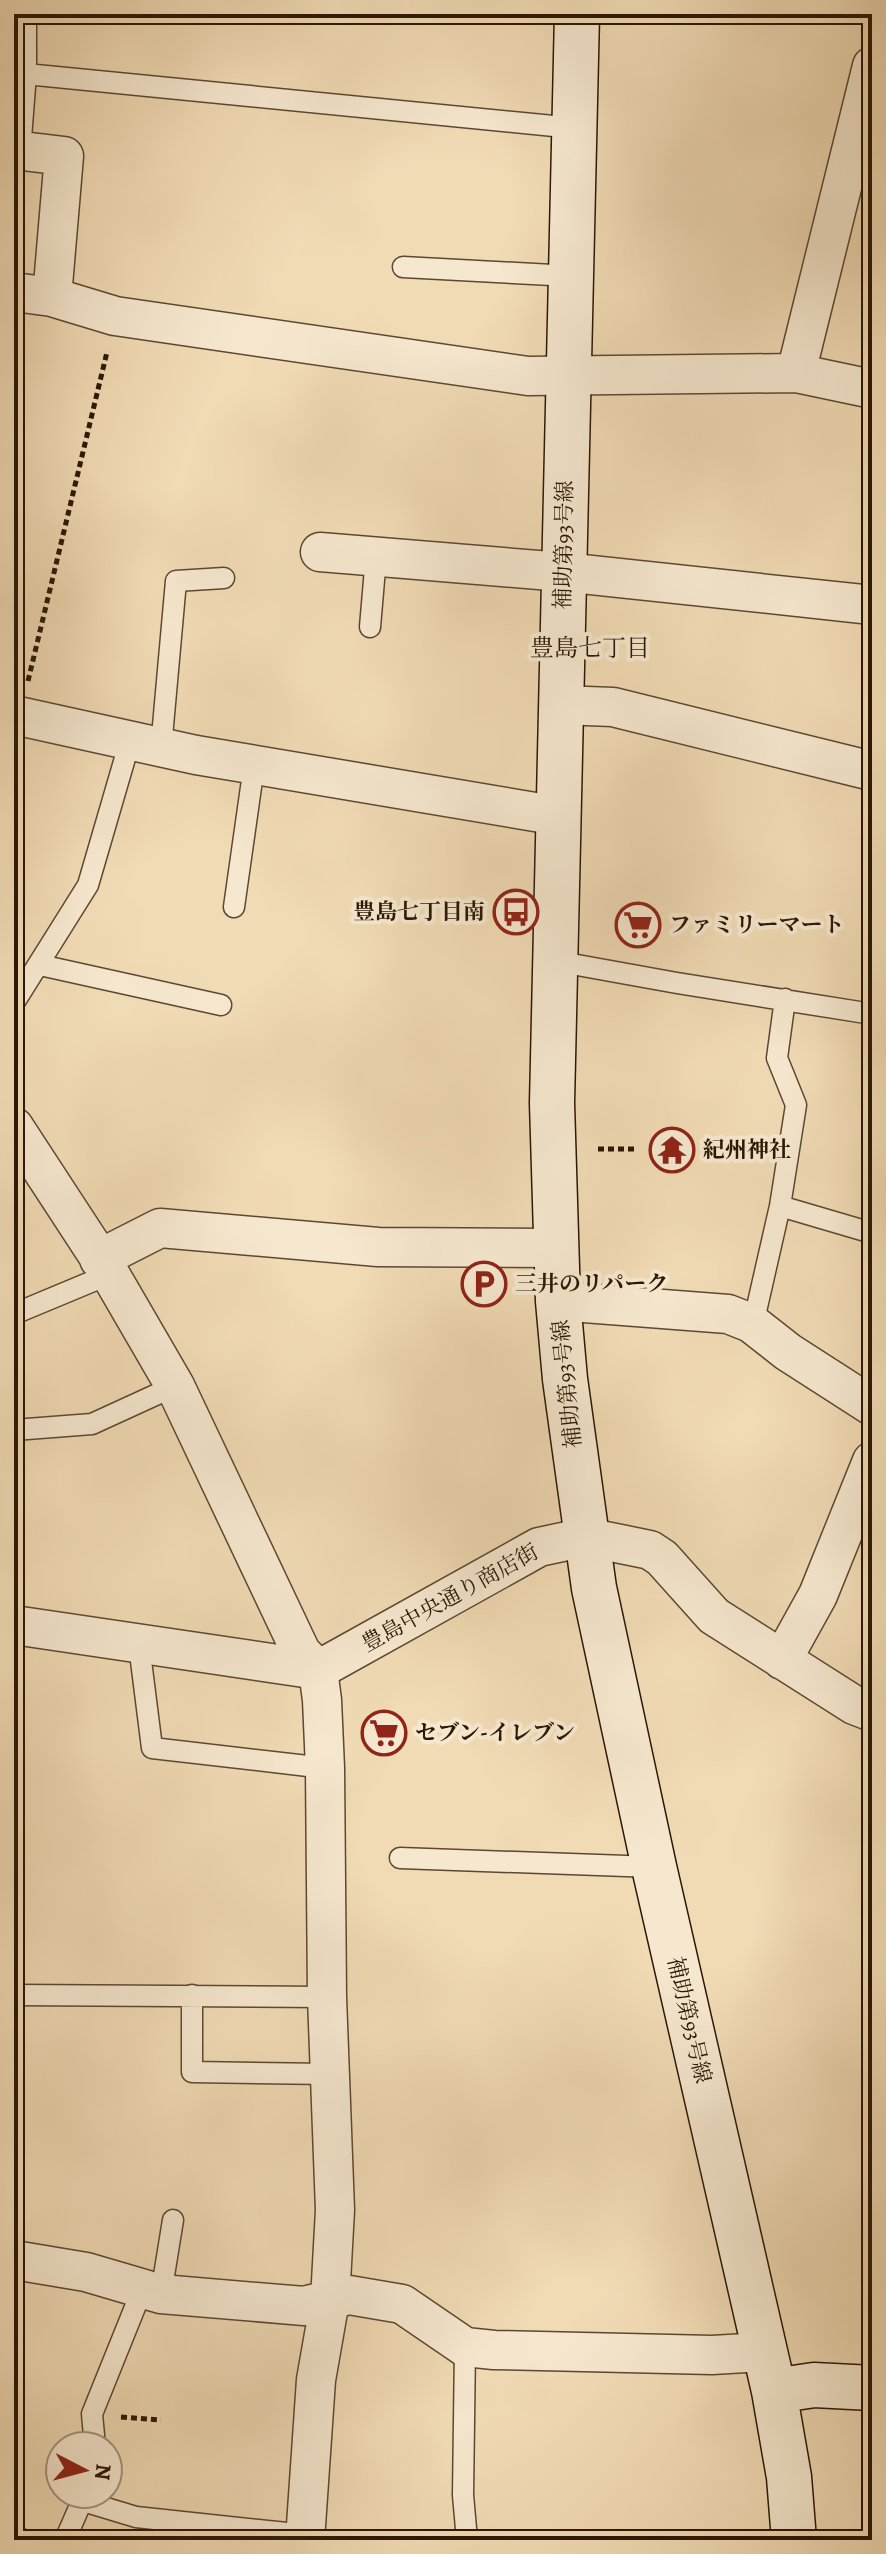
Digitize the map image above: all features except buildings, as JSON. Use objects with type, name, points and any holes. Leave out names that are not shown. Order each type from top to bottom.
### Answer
[{"type":"street","name":"補助第93号線","points":[[577,14],[552,1103],[558,1301],[565,1379],[594,1588],[769,2371],[789,2477],[794,2540]]},
{"type":"street","points":[[796,373],[872,66]]},
{"type":"street","points":[[17,150],[64,156],[52,297]]},
{"type":"street","points":[[14,292],[52,297],[115,316],[528,376],[569,378],[615,374],[796,373],[872,389]]},
{"type":"street","points":[[320,552],[563,572],[872,605]]},
{"type":"street","points":[[560,705],[613,707],[872,771]]},
{"type":"street","points":[[17,716],[254,766],[559,816]]},
{"type":"street","points":[[14,1127],[105,1266],[175,1386],[294,1639],[301,1652],[318,1670],[325,1768],[327,1997],[335,2210],[330,2300],[316,2380],[306,2538]]},
{"type":"street","points":[[105,1266],[160,1228],[378,1247],[556,1248]]},
{"type":"street","points":[[558,1301],[728,1314],[751,1323],[788,1352],[872,1406]]},
{"type":"street","points":[[782,1660],[818,1595],[872,1461]]},
{"type":"street","points":[[586,1537],[650,1550],[662,1558],[714,1616],[854,1705],[872,1712]]},
{"type":"street","name":"豊島中央通り商店街","points":[[318,1670],[539,1547],[586,1537]]},
{"type":"street","points":[[14,1625],[318,1670]]},
{"type":"street","points":[[14,2260],[86,2272],[151,2292],[304,2306],[349,2295],[402,2304],[465,2347],[697,2355],[814,2385],[872,2388]]},
{"type":"lane","points":[[17,150],[26,74],[26,14]]},
{"type":"lane","points":[[26,74],[574,128]]},
{"type":"lane","points":[[403,267],[571,276]]},
{"type":"lane","points":[[370,627],[376,557]]},
{"type":"lane","points":[[14,1003],[88,885],[145,744],[176,581],[224,578]]},
{"type":"lane","points":[[234,907],[254,766]]},
{"type":"lane","points":[[555,961],[872,1014]]},
{"type":"lane","points":[[40,965],[221,1005]]},
{"type":"lane","points":[[751,1323],[780,1206],[796,1105],[777,1058],[785,999]]},
{"type":"lane","points":[[780,1206],[872,1233]]},
{"type":"lane","points":[[14,1314],[105,1266]]},
{"type":"lane","points":[[14,1430],[92,1424],[175,1386]]},
{"type":"lane","points":[[139,1645],[152,1748],[325,1768]]},
{"type":"lane","points":[[400,1858],[654,1867]]},
{"type":"lane","points":[[14,1995],[327,1997]]},
{"type":"lane","points":[[192,1995],[192,2072],[329,2074]]},
{"type":"lane","points":[[94,2430],[92,2414],[151,2292],[173,2220]]},
{"type":"lane","points":[[465,2347],[463,2495],[467,2540]]},
{"type":"lane","points":[[65,2540],[78,2510]]},
{"type":"lane","points":[[118,2510],[136,2517],[306,2538]]},
{"type":"lane","points":[[14,2537],[24,2540]]},
{"type":"path","points":[[17,716],[115,316]]},
{"type":"path","points":[[598,1149],[638,1149]]},
{"type":"path","points":[[92,2414],[161,2420]]},
{"type":"place","name":"豊島七丁目南","points":[[516,912]]},
{"type":"place","name":"ファミリーマート","points":[[638,925]]},
{"type":"place","name":"紀州神社","points":[[672,1150]]},
{"type":"place","name":"三井のリパーク","points":[[484,1284]]},
{"type":"place","name":"セブン-イレブン","points":[[384,1733]]},
{"type":"district","name":"豊島七丁目","points":[[590,648]]}]
